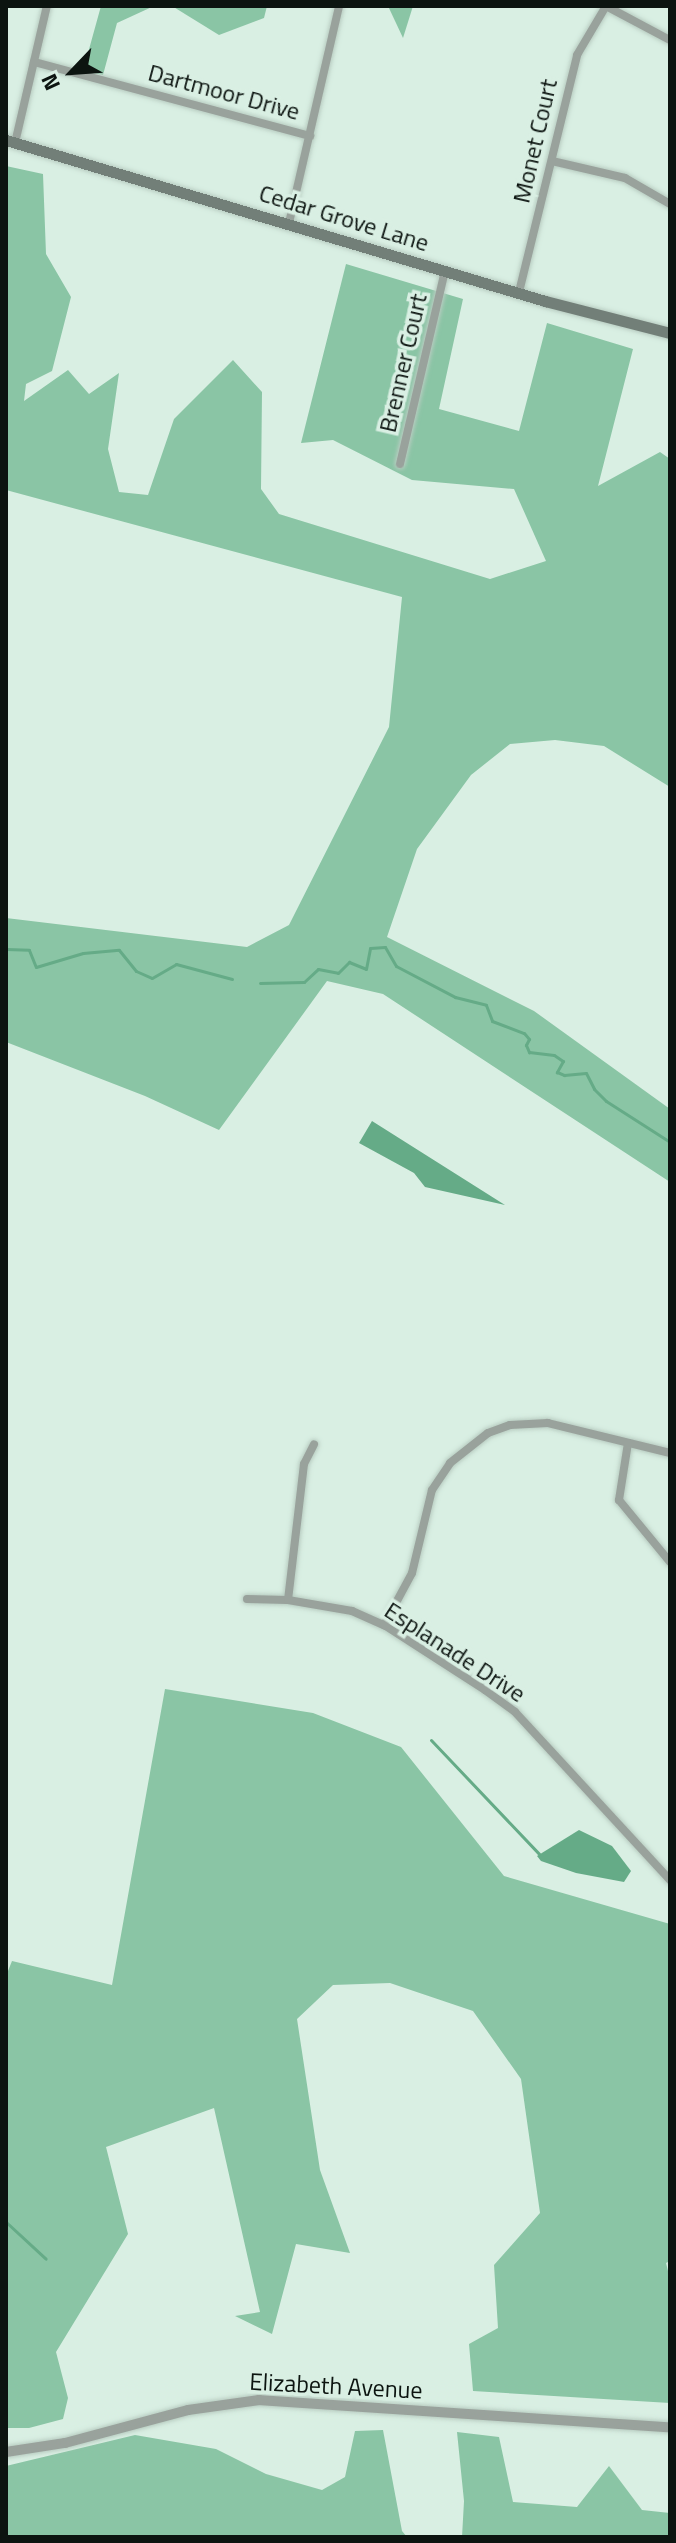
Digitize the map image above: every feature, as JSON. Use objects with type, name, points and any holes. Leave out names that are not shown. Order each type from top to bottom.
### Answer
[{"type":"main road","name":"Cedar Grove Lane","points":[[10,141],[445,271],[670,333]]},
{"type":"street","points":[[10,141],[47,6]]},
{"type":"street","points":[[289,223],[339,6]]},
{"type":"street","points":[[606,6],[670,40]]},
{"type":"street","name":"Monet Court","points":[[519,292],[577,55],[606,6]]},
{"type":"street","name":"Dartmoor Drive","points":[[34,62],[310,136]]},
{"type":"street","points":[[552,161],[625,178],[670,204]]},
{"type":"street","name":"Brenner Court","points":[[400,464],[445,271]]},
{"type":"street","points":[[384,1625],[412,1573],[432,1490],[450,1463],[469,1446],[510,1425],[548,1423],[670,1453]]},
{"type":"street","points":[[628,1443],[619,1500],[670,1562]]},
{"type":"street","points":[[288,1600],[304,1464],[314,1444]]},
{"type":"street","name":"Esplanade Drive","points":[[247,1599],[288,1600],[338,1607],[384,1625],[515,1712],[670,1880]]},
{"type":"street","name":"Elizabeth Avenue","points":[[6,2452],[65,2443],[203,2407],[259,2400],[670,2427]]},
{"type":"shaded area","points":[[101,6],[154,6],[117,23],[103,75],[83,71]]},
{"type":"shaded area","points":[[172,6],[267,6],[264,18],[219,35]]},
{"type":"shaded area","points":[[388,6],[413,6],[403,38]]},
{"type":"shaded area","points":[[6,166],[43,174],[46,254],[71,297],[52,371],[26,384],[24,401],[68,370],[89,394],[119,373],[108,449],[119,492],[148,495],[174,419],[233,360],[262,392],[261,489],[279,514],[490,579],[546,561],[514,489],[412,480],[333,440],[301,443],[346,264],[463,299],[439,409],[519,431],[547,323],[633,349],[598,486],[660,452],[670,459],[670,787],[604,746],[555,740],[510,744],[471,775],[417,849],[387,937],[534,1011],[670,1109],[670,1182],[383,994],[327,981],[219,1130],[145,1096],[6,1042],[6,918],[247,947],[289,925],[389,727],[402,597],[6,490]]},
{"type":"shaded area","points":[[372,1121],[505,1205],[425,1187],[414,1173],[359,1143]]},
{"type":"shaded area","points":[[165,1689],[313,1713],[401,1747],[504,1876],[670,1924],[670,2261],[666,2263],[670,2279],[670,2403],[473,2391],[469,2344],[498,2328],[494,2265],[540,2213],[521,2079],[473,2011],[390,1983],[333,1985],[297,2019],[320,2170],[350,2253],[296,2244],[272,2334],[235,2316],[260,2312],[214,2108],[106,2147],[128,2234],[56,2352],[68,2398],[63,2419],[29,2428],[6,2428],[6,1976],[12,1961],[112,1985]]},
{"type":"shaded area","points":[[579,1830],[612,1846],[631,1871],[624,1882],[576,1873],[541,1861],[537,1856]]},
{"type":"shaded area","points":[[383,2430],[402,2531],[407,2537],[6,2537],[6,2466],[135,2435],[216,2449],[266,2474],[322,2490],[345,2477],[355,2431]]},
{"type":"shaded area","points":[[457,2432],[499,2437],[513,2502],[577,2507],[609,2466],[642,2510],[670,2513],[670,2537],[462,2537],[464,2501]]},
{"type":"waterway","points":[[260,983],[304,982],[318,969],[338,973],[349,962],[366,969],[370,948],[385,947],[396,966],[455,997],[486,1005],[492,1021],[524,1033],[529,1039],[526,1045],[529,1052],[554,1055],[563,1061],[557,1072],[564,1075],[586,1073],[594,1089],[606,1101],[670,1142]]},
{"type":"waterway","points":[[6,949],[29,950],[36,967],[83,953],[119,950],[136,971],[152,978],[176,964],[232,979]]},
{"type":"waterway","points":[[431,1740],[539,1854]]},
{"type":"waterway","points":[[6,2222],[46,2259]]}]
